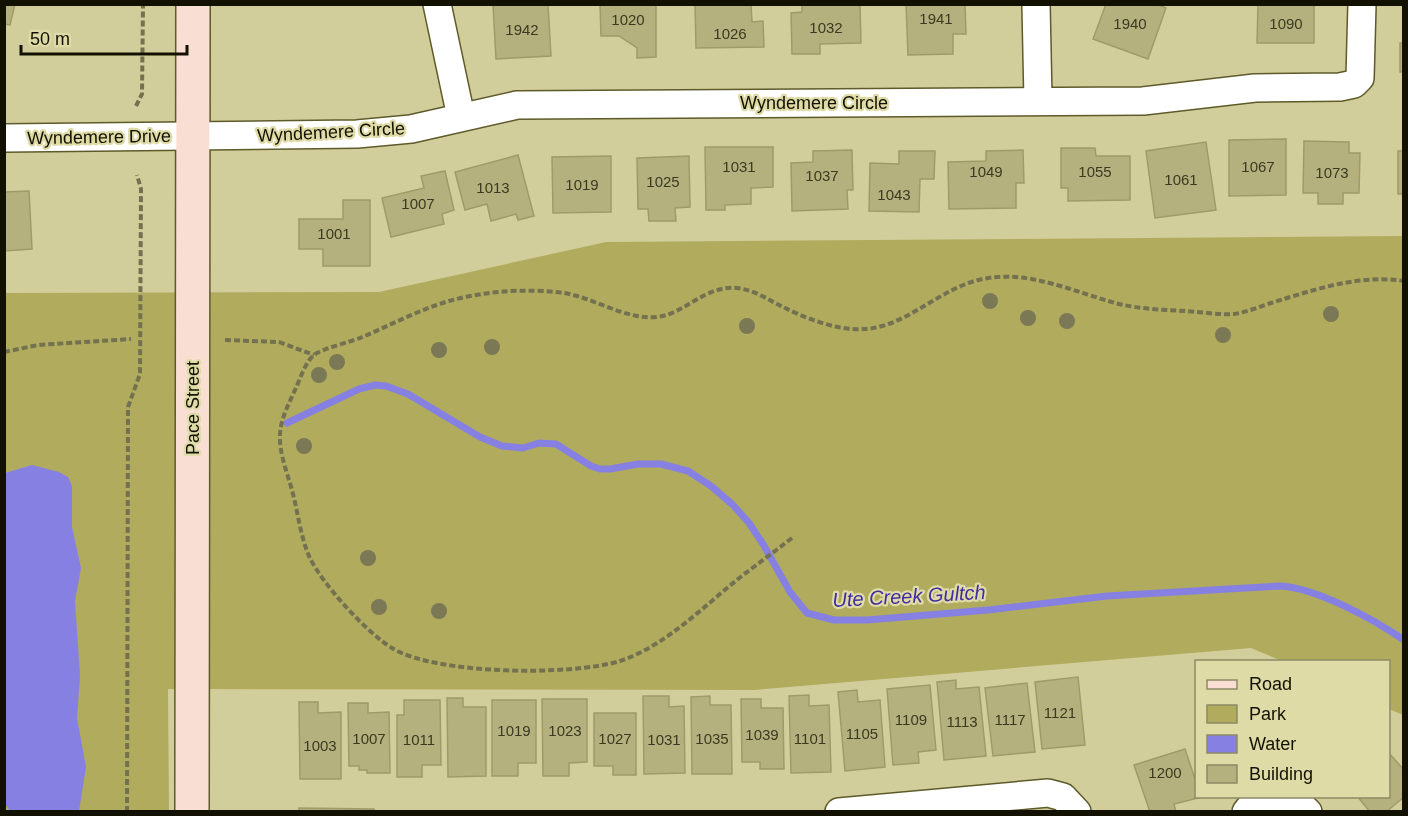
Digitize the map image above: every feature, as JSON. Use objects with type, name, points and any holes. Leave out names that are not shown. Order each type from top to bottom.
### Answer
[{"type":"main road","name":"Pace Street","points":[[192,812],[193,4]]},
{"type":"street","points":[[437,4],[461,117]]},
{"type":"street","points":[[1036,4],[1038,101]]},
{"type":"street","name":"Wyndemere Circle","points":[[193,136],[386,132],[411,129],[517,105],[1143,101],[1255,88],[1350,86],[1358,82],[1361,74],[1362,4]]},
{"type":"street","name":"Wyndemere Drive","points":[[4,138],[193,136]]},
{"type":"street","points":[[839,812],[1047,793],[1063,797],[1077,812]]},
{"type":"street","points":[[1246,812],[1257,800],[1267,798]]},
{"type":"street","points":[[1279,798],[1293,800],[1308,812]]},
{"type":"path","points":[[136,105],[142,94],[143,4]]},
{"type":"path","points":[[127,812],[128,407],[140,374],[141,189],[137,175]]},
{"type":"path","points":[[792,538],[672,633],[626,659],[568,670],[484,669],[429,662],[396,651],[365,625],[325,583],[315,567],[305,544],[280,440],[282,423],[288,405],[314,355],[449,301],[479,295],[542,291],[568,294],[595,301],[624,313],[652,318],[668,315],[709,293],[739,288],[830,325],[848,329],[863,329],[890,323],[964,283],[1000,277],[1035,280],[1131,306],[1221,314],[1246,312],[1350,282],[1386,278],[1404,280]]},
{"type":"path","points":[[4,352],[38,345],[131,339]]},
{"type":"path","points":[[225,340],[279,342],[314,355]]},
{"type":"green space","points":[[1403,236],[1403,715],[1390,709],[1390,660],[1280,660],[1251,648],[754,690],[168,689],[169,811],[5,811],[4,293],[379,292],[606,242]]},
{"type":"water","points":[[32,465],[59,472],[68,477],[72,486],[72,527],[81,568],[75,601],[80,676],[77,718],[86,767],[79,811],[10,811],[5,804],[5,473]]},
{"type":"building","points":[[4,4],[15,4],[10,25],[4,24]]},
{"type":"building","points":[[493,4],[548,4],[551,56],[496,59]]},
{"type":"building","points":[[600,4],[656,4],[656,57],[637,58],[637,48],[619,36],[601,36]]},
{"type":"building","points":[[695,4],[751,4],[752,22],[763,21],[764,47],[696,48]]},
{"type":"building","points":[[802,4],[860,4],[861,43],[820,44],[820,54],[792,54],[791,13],[802,12]]},
{"type":"building","points":[[906,4],[965,4],[966,34],[953,34],[953,54],[908,55]]},
{"type":"building","points":[[1106,4],[1156,4],[1166,8],[1148,59],[1093,39]]},
{"type":"building","points":[[1258,4],[1314,4],[1314,43],[1257,43]]},
{"type":"building","points":[[1400,43],[1404,43],[1404,72],[1400,72]]},
{"type":"building","points":[[1286,139],[1286,195],[1229,196],[1229,140]]},
{"type":"building","points":[[1304,141],[1349,142],[1349,153],[1360,153],[1359,193],[1343,193],[1343,204],[1318,204],[1318,193],[1303,193]]},
{"type":"building","points":[[1206,142],[1216,210],[1155,218],[1146,151]]},
{"type":"building","points":[[705,147],[773,147],[773,187],[751,188],[751,204],[725,205],[725,210],[706,210]]},
{"type":"building","points":[[1061,148],[1095,148],[1096,156],[1130,156],[1130,200],[1068,201],[1068,188],[1061,188]]},
{"type":"building","points":[[852,150],[853,190],[847,190],[848,209],[792,211],[791,163],[813,162],[813,151]]},
{"type":"building","points":[[1023,150],[1024,183],[1016,183],[1016,208],[949,209],[948,162],[986,161],[986,151]]},
{"type":"building","points":[[899,151],[935,151],[934,179],[920,179],[919,212],[869,211],[870,163],[899,164]]},
{"type":"building","points":[[1398,151],[1404,151],[1404,194],[1398,194]]},
{"type":"building","points":[[518,155],[534,216],[518,220],[516,214],[491,221],[487,204],[465,210],[455,172]]},
{"type":"building","points":[[611,156],[611,212],[553,213],[552,157]]},
{"type":"building","points":[[689,156],[690,207],[675,208],[676,221],[649,221],[648,209],[638,209],[637,158]]},
{"type":"building","points":[[445,171],[454,210],[442,214],[444,224],[391,237],[382,198],[424,188],[421,176]]},
{"type":"building","points":[[29,191],[32,249],[4,251],[4,192]]},
{"type":"building","points":[[343,200],[370,200],[370,266],[323,266],[323,249],[299,249],[299,219],[343,219]]},
{"type":"building","points":[[1078,677],[1085,745],[1042,749],[1035,682]]},
{"type":"building","points":[[956,680],[956,689],[979,687],[986,756],[944,760],[937,682]]},
{"type":"building","points":[[1027,683],[1035,752],[993,756],[985,688]]},
{"type":"building","points":[[930,685],[936,750],[918,752],[919,763],[893,765],[887,689]]},
{"type":"building","points":[[857,690],[858,702],[880,700],[885,767],[845,771],[838,692]]},
{"type":"building","points":[[809,695],[809,706],[829,705],[831,772],[791,773],[789,696]]},
{"type":"building","points":[[643,696],[669,696],[669,707],[684,706],[685,773],[644,774]]},
{"type":"building","points":[[710,696],[710,705],[731,705],[732,774],[692,774],[691,697]]},
{"type":"building","points":[[447,698],[463,698],[463,707],[486,707],[486,776],[448,777]]},
{"type":"building","points":[[542,699],[587,699],[587,762],[569,763],[569,776],[543,776]]},
{"type":"building","points":[[741,699],[761,699],[761,708],[783,708],[784,769],[760,769],[760,762],[742,762]]},
{"type":"building","points":[[404,700],[440,700],[441,765],[422,765],[422,777],[397,777],[397,715],[404,715]]},
{"type":"building","points":[[492,700],[536,700],[536,763],[518,763],[518,776],[492,776]]},
{"type":"building","points":[[299,702],[318,702],[318,713],[341,712],[341,779],[300,779]]},
{"type":"building","points":[[348,703],[368,703],[368,713],[389,712],[390,773],[367,773],[367,770],[359,770],[359,766],[349,766]]},
{"type":"building","points":[[594,713],[636,713],[636,775],[613,775],[613,766],[594,766]]},
{"type":"building","points":[[1185,749],[1195,779],[1195,798],[1198,798],[1174,804],[1176,812],[1150,812],[1134,765]]},
{"type":"building","points":[[1390,754],[1404,770],[1404,797],[1386,812],[1370,812],[1359,798],[1390,798]]},
{"type":"building","points":[[299,808],[374,809],[374,812],[299,812]]},
{"type":"waterway","name":"Ute Creek Gultch","points":[[287,423],[359,389],[375,385],[386,386],[408,394],[480,437],[502,446],[523,448],[539,443],[556,444],[591,466],[600,469],[638,464],[661,464],[688,471],[711,486],[749,523],[790,592],[807,613],[834,620],[867,620],[988,610],[1107,596],[1280,586],[1311,592],[1327,598],[1361,614],[1404,640]]}]
